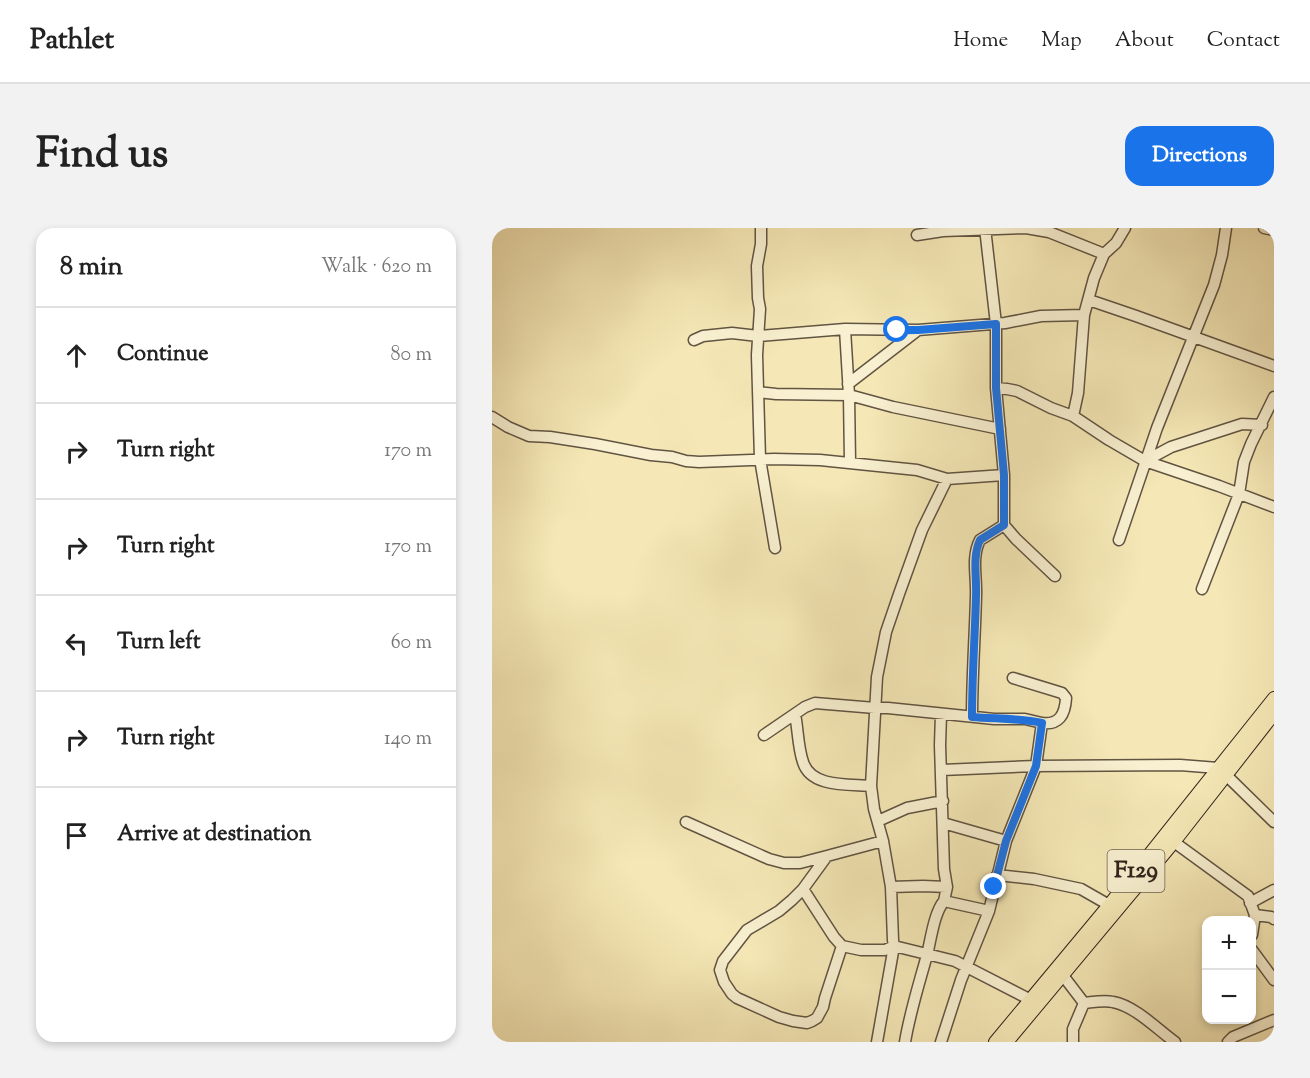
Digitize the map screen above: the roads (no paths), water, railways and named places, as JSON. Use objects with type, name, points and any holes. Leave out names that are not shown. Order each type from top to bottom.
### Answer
[{"type":"main road","name":"F129","points":[[995,1042],[1029,999],[1059,971],[1174,842],[1274,698]]},
{"type":"main road","name":"F129","points":[[1007,1042],[1109,905],[1222,772],[1272,720]]},
{"type":"street","points":[[761,228],[757,266],[760,309],[757,355],[760,459],[775,548]]},
{"type":"street","points":[[917,235],[944,231],[1026,228],[1049,232],[1104,254]]},
{"type":"street","points":[[1073,416],[1078,393],[1084,315],[1094,278],[1104,254],[1116,243],[1125,228]]},
{"type":"street","points":[[1119,540],[1157,428],[1214,285],[1226,228]]},
{"type":"street","points":[[1264,228],[1274,230]]},
{"type":"street","points":[[985,229],[996,324],[996,388],[1004,475],[1004,525],[1055,576]]},
{"type":"street","points":[[1089,300],[1274,366]]},
{"type":"street","points":[[694,340],[703,336],[732,333],[758,336],[845,329],[918,330],[996,324],[1041,316],[1084,315]]},
{"type":"street","points":[[845,329],[850,462]]},
{"type":"street","points":[[849,389],[918,330]]},
{"type":"street","points":[[996,388],[1017,391],[1073,416],[1145,461],[1274,507]]},
{"type":"street","points":[[758,392],[776,394],[849,389],[893,407],[999,429]]},
{"type":"street","points":[[1202,589],[1239,494],[1244,462],[1274,397]]},
{"type":"street","points":[[492,417],[529,436],[686,461],[820,460],[917,470],[946,479],[1004,475]]},
{"type":"street","points":[[1145,461],[1171,447],[1242,424],[1262,425]]},
{"type":"street","points":[[877,1042],[894,946],[891,887],[871,786],[877,677],[886,632],[922,530],[946,479]]},
{"type":"street","points":[[972,717],[975,554],[980,540],[1004,525]]},
{"type":"street","points":[[764,735],[805,707],[815,703],[994,719],[1025,719],[1051,724],[1058,720],[1066,706],[1066,697],[1062,693],[1013,678]]},
{"type":"street","points":[[795,714],[802,762],[807,771],[824,782],[871,786]]},
{"type":"street","points":[[905,1042],[946,887],[940,745],[941,714]]},
{"type":"street","points":[[941,1042],[958,989],[989,911],[1006,841],[1036,766],[1042,723]]},
{"type":"street","points":[[942,770],[1036,766],[1180,765],[1222,772],[1274,822]]},
{"type":"street","points":[[878,821],[907,808],[943,801]]},
{"type":"street","points":[[686,822],[769,859],[784,863],[800,863],[883,841]]},
{"type":"street","points":[[943,823],[1006,841]]},
{"type":"street","points":[[1174,842],[1248,896],[1255,915],[1274,919]]},
{"type":"street","points":[[827,856],[804,889],[779,911],[747,930],[728,953],[720,970],[724,982],[737,998],[762,1010],[804,1023],[812,1021],[821,1013],[842,946]]},
{"type":"street","points":[[997,874],[1034,879],[1081,890],[1109,905]]},
{"type":"street","points":[[891,887],[946,887]]},
{"type":"street","points":[[804,889],[842,946],[861,950],[885,950],[894,946],[955,961],[1029,999]]},
{"type":"street","points":[[1250,903],[1274,890]]},
{"type":"street","points":[[944,901],[989,911]]},
{"type":"street","points":[[1256,957],[1274,980]]},
{"type":"street","points":[[1059,971],[1084,1003]]},
{"type":"street","points":[[1084,1003],[1114,1002],[1130,1008],[1175,1042]]},
{"type":"street","points":[[1074,1042],[1074,1029],[1084,1003]]},
{"type":"street","points":[[1228,1042],[1233,1037],[1274,1020]]}]
